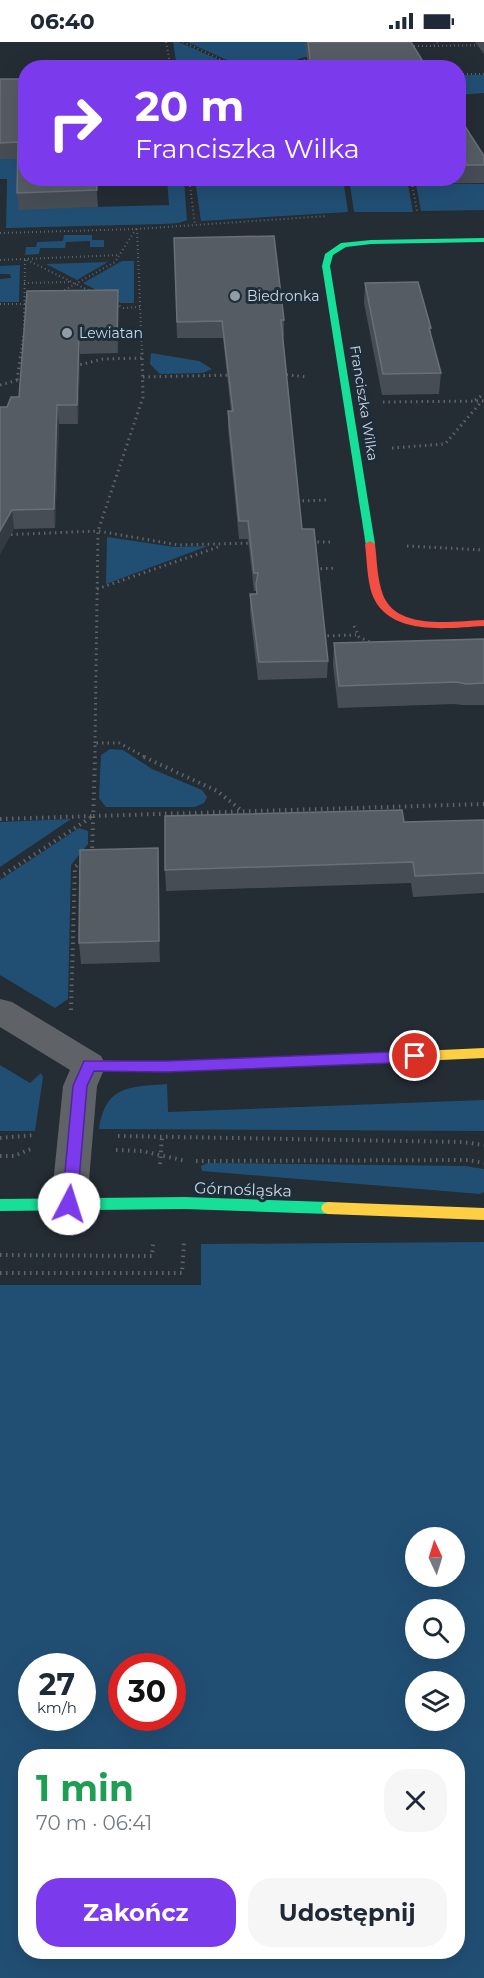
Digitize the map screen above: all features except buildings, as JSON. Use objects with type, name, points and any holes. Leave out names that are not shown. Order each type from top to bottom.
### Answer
[{"type":"street","name":"Franciszka Wilka","points":[[484,240],[371,242],[344,245],[329,254],[326,266],[378,597],[383,609],[394,618],[431,625],[484,623]]},
{"type":"street","points":[[0,1011],[89,1065],[111,1067],[166,1067],[484,1053]]},
{"type":"street","points":[[69,1204],[80,1086],[89,1065]]},
{"type":"street","name":"Górnośląska","points":[[0,1204],[185,1203],[484,1214]]},
{"type":"path","points":[[166,42],[169,60]]},
{"type":"path","points":[[183,42],[222,60]]},
{"type":"path","points":[[433,46],[438,42]]},
{"type":"path","points":[[410,46],[484,45]]},
{"type":"path","points":[[306,60],[312,57]]},
{"type":"path","points":[[466,75],[484,74]]},
{"type":"path","points":[[190,186],[195,225]]},
{"type":"path","points":[[413,186],[418,215]]},
{"type":"path","points":[[0,233],[137,229],[331,216]]},
{"type":"path","points":[[54,296],[115,262],[137,229]]},
{"type":"path","points":[[71,1011],[75,867],[92,854],[98,531],[143,397],[142,308],[137,229]]},
{"type":"path","points":[[0,260],[119,255]]},
{"type":"path","points":[[26,259],[97,294]]},
{"type":"path","points":[[17,380],[26,310],[24,283],[26,259]]},
{"type":"path","points":[[24,283],[72,282]]},
{"type":"path","points":[[114,303],[123,308]]},
{"type":"path","points":[[0,304],[25,304]]},
{"type":"path","points":[[26,310],[33,306]]},
{"type":"path","points":[[108,308],[142,308]]},
{"type":"path","points":[[71,367],[103,359],[142,358]]},
{"type":"path","points":[[0,385],[28,378]]},
{"type":"path","points":[[474,401],[484,394]]},
{"type":"path","points":[[355,449],[445,444],[483,401]]},
{"type":"path","points":[[382,402],[483,401]]},
{"type":"path","points":[[297,501],[337,500]]},
{"type":"path","points":[[0,535],[98,531],[178,544],[262,543]]},
{"type":"path","points":[[308,542],[331,542]]},
{"type":"path","points":[[97,589],[227,544]]},
{"type":"path","points":[[370,546],[416,545],[484,550]]},
{"type":"path","points":[[315,569],[346,567]]},
{"type":"path","points":[[322,636],[356,635]]},
{"type":"path","points":[[95,743],[119,743],[168,770],[217,791],[241,810]]},
{"type":"path","points":[[0,819],[484,804]]},
{"type":"path","points":[[0,877],[93,816]]},
{"type":"path","points":[[0,1138],[19,1135],[142,1152],[185,1161],[468,1160],[484,1163]]},
{"type":"path","points":[[0,1156],[14,1156],[33,1148],[75,1142],[462,1142],[484,1145]]},
{"type":"path","points":[[0,1273],[182,1273],[185,1161]]},
{"type":"shaded area","points":[[173,42],[179,42],[219,60],[176,60]]},
{"type":"shaded area","points":[[187,42],[376,42],[345,46],[297,60],[227,60]]},
{"type":"shaded area","points":[[466,75],[484,75],[484,93],[466,94]]},
{"type":"shaded area","points":[[0,149],[18,149],[19,209],[169,205],[168,186],[185,186],[187,220],[163,224],[6,228],[7,179],[0,179]]},
{"type":"shaded area","points":[[484,184],[484,210],[421,211],[416,186]]},
{"type":"shaded area","points":[[196,186],[344,186],[348,212],[201,221]]},
{"type":"shaded area","points":[[350,186],[408,186],[413,212],[354,212]]},
{"type":"shaded area","points":[[64,235],[92,235],[92,240],[104,240],[104,247],[90,247],[90,241],[66,242],[65,248],[40,248],[39,254],[25,255],[26,247],[36,247],[37,242],[63,241]]},
{"type":"shaded area","points":[[122,261],[134,261],[134,303],[121,303],[83,283]]},
{"type":"shaded area","points":[[108,262],[77,280],[46,264]]},
{"type":"shaded area","points":[[20,265],[19,302],[0,302],[0,279],[11,278],[10,274],[0,274],[0,266]]},
{"type":"shaded area","points":[[151,353],[199,361],[212,369],[203,373],[160,374],[150,364]]},
{"type":"shaded area","points":[[107,537],[175,547],[208,546],[106,584]]},
{"type":"shaded area","points":[[110,749],[123,750],[152,769],[202,790],[207,797],[204,803],[195,807],[106,807],[99,798],[101,755]]},
{"type":"shaded area","points":[[71,819],[0,867],[0,822]]},
{"type":"shaded area","points":[[79,828],[88,831],[88,844],[71,865],[68,999],[55,1008],[0,975],[0,880]]},
{"type":"shaded area","points":[[0,1065],[30,1083],[41,1073],[43,1077],[35,1131],[0,1131]]},
{"type":"shaded area","points":[[167,1084],[168,1112],[484,1100],[484,1131],[99,1129],[107,1104],[121,1091],[141,1086]]},
{"type":"shaded area","points":[[208,1163],[465,1166],[484,1169],[484,1192],[480,1194],[202,1171],[201,1166]]},
{"type":"shaded area","points":[[484,1242],[484,1978],[0,1978],[0,1285],[201,1285],[201,1244]]},
{"type":"traffic: fast","points":[[370,544],[326,266],[329,254],[344,245],[371,242],[484,240]]},
{"type":"traffic: fast","points":[[0,1205],[185,1203],[328,1208]]},
{"type":"traffic: slow","points":[[399,1057],[484,1053]]},
{"type":"traffic: slow","points":[[328,1208],[484,1214]]},
{"type":"traffic: jam","points":[[370,544],[378,596],[385,608],[395,616],[424,624],[484,623]]},
{"type":"traffic: jam","points":[[89,1065],[166,1067],[399,1057]]},
{"type":"place","name":"Biedronka","points":[[235,296]]},
{"type":"place","name":"Lewiatan","points":[[67,333]]},
{"type":"route","points":[[69,1204],[80,1086],[89,1065],[166,1067],[415,1056]]}]
